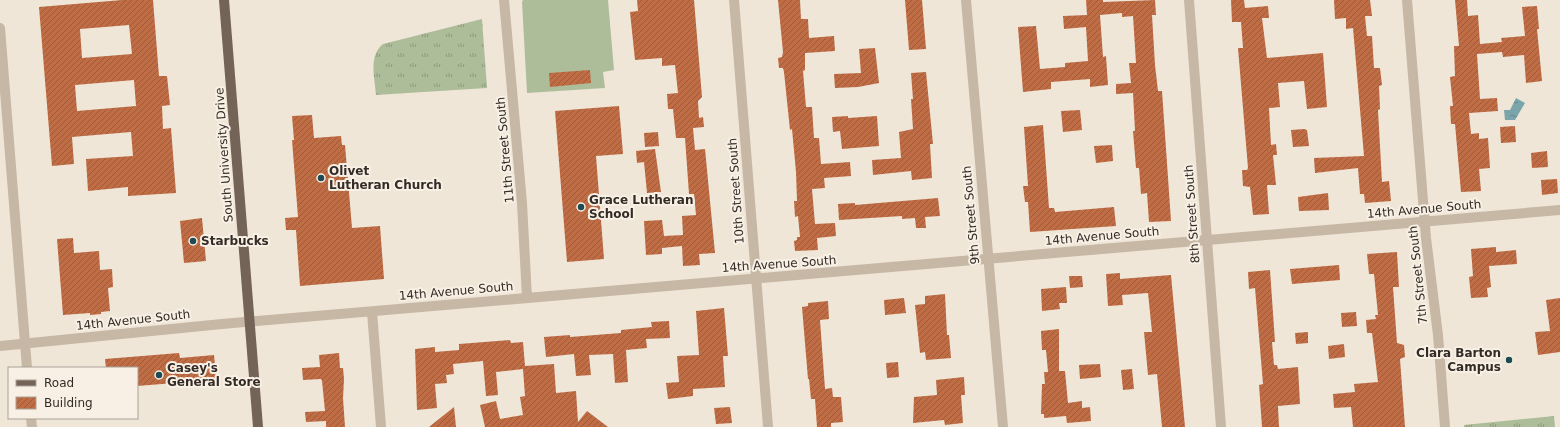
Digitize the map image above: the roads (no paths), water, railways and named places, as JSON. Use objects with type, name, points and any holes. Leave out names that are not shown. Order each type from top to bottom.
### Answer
[{"type":"main road","name":"South University Drive","points":[[226,3],[258,427]]},
{"type":"street","name":"11th Street South","points":[[504,0],[522,203],[527,298]]},
{"type":"street","name":"10th Street South","points":[[734,0],[768,427]]},
{"type":"street","name":"9th Street South","points":[[966,0],[1003,427]]},
{"type":"street","name":"8th Street South","points":[[1189,0],[1221,427]]},
{"type":"street","name":"7th Street South","points":[[1407,0],[1425,222],[1438,335],[1445,427]]},
{"type":"street","points":[[0,28],[27,367]]},
{"type":"street","name":"14th Avenue South","points":[[0,346],[527,298],[1560,210]]},
{"type":"street","points":[[372,312],[381,427]]},
{"type":"water","points":[[1516,98],[1525,103],[1515,120],[1505,120],[1504,110],[1510,110]]},
{"type":"place","name":"Olivet Lutheran Church","points":[[321,178]]},
{"type":"place","name":"Grace Lutheran School","points":[[581,207]]},
{"type":"place","name":"Starbucks","points":[[193,241]]},
{"type":"place","name":"Clara Barton Campus","points":[[1509,360]]},
{"type":"place","name":"Casey's General Store","points":[[159,375]]}]
